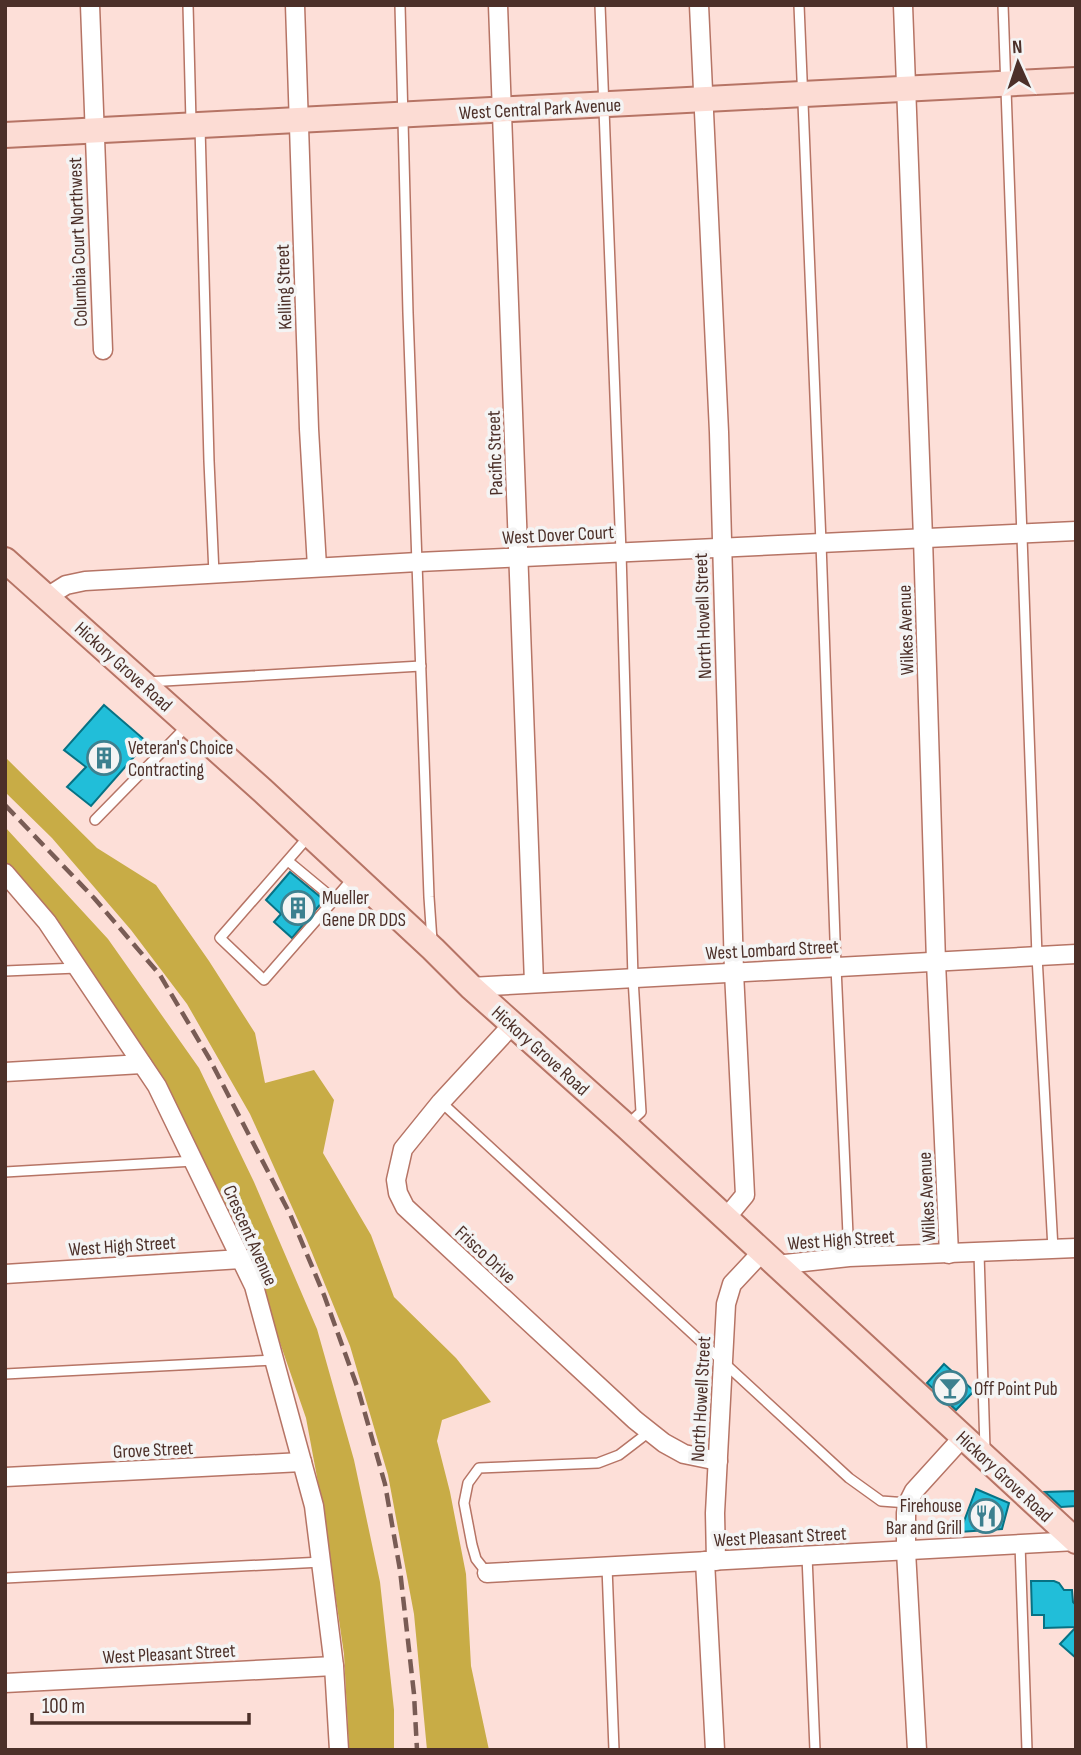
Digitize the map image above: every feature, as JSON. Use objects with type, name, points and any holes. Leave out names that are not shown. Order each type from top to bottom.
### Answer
[{"type":"main road","name":"West Central Park Avenue","points":[[5,135],[1076,80]]},
{"type":"main road","name":"Hickory Grove Road","points":[[5,560],[310,834],[512,1025],[1070,1533]]},
{"type":"street","name":"Columbia Court Northwest","points":[[90,5],[103,350]]},
{"type":"street","name":"Kelling Street","points":[[295,5],[309,429],[317,567]]},
{"type":"street","name":"Pacific Street","points":[[498,5],[534,983]]},
{"type":"street","name":"North Howell Street","points":[[699,5],[718,418],[734,972],[745,1195],[726,1218]]},
{"type":"street","name":"Wilkes Avenue","points":[[902,5],[949,1254]]},
{"type":"street","name":"West Dover Court","points":[[47,597],[66,585],[85,581],[317,567],[1076,531]]},
{"type":"street","name":"Crescent Avenue","points":[[5,873],[47,922],[157,1086],[254,1286],[314,1506],[334,1666],[339,1750]]},
{"type":"street","name":"West Lombard Street","points":[[471,987],[1076,954]]},
{"type":"street","name":"Frisco Drive","points":[[512,1025],[403,1149],[396,1180],[398,1193],[405,1207],[649,1432],[684,1454],[718,1461]]},
{"type":"street","points":[[5,1072],[142,1064]]},
{"type":"street","name":"West High Street","points":[[769,1258],[1076,1248]]},
{"type":"street","name":"North Howell Street","points":[[715,1750],[711,1561],[726,1304],[732,1284],[769,1258]]},
{"type":"street","name":"West High Street","points":[[5,1274],[241,1259]]},
{"type":"street","points":[[917,1750],[905,1527],[908,1503],[914,1491],[962,1437]]},
{"type":"street","name":"Grove Street","points":[[5,1477],[302,1462]]},
{"type":"street","name":"West Pleasant Street","points":[[487,1573],[1020,1544],[1070,1533]]},
{"type":"street","name":"West Pleasant Street","points":[[5,1682],[334,1666]]},
{"type":"lane","points":[[188,5],[214,573]]},
{"type":"lane","points":[[400,5],[408,313],[433,949]]},
{"type":"lane","points":[[600,5],[621,552],[633,978],[641,1112],[626,1126]]},
{"type":"lane","points":[[799,5],[849,1257]]},
{"type":"lane","points":[[1003,5],[1037,956],[1053,1249]]},
{"type":"lane","points":[[143,682],[421,666]]},
{"type":"lane","points":[[95,820],[189,724]]},
{"type":"lane","points":[[310,834],[220,938],[264,980],[355,876]]},
{"type":"lane","points":[[288,861],[335,900]]},
{"type":"lane","points":[[5,971],[78,967]]},
{"type":"lane","points":[[442,1102],[859,1486],[881,1501],[908,1503]]},
{"type":"lane","points":[[5,1172],[194,1161]]},
{"type":"lane","points":[[979,1253],[985,1458]]},
{"type":"lane","points":[[5,1374],[275,1360]]},
{"type":"lane","points":[[487,1573],[477,1559],[472,1545],[464,1503],[468,1483],[479,1468],[598,1463],[620,1455],[649,1432]]},
{"type":"lane","points":[[1020,1544],[1027,1750]]},
{"type":"lane","points":[[807,1556],[815,1750]]},
{"type":"lane","points":[[5,1578],[322,1562]]},
{"type":"lane","points":[[607,1567],[614,1750]]},
{"type":"shaded area","points":[[5,757],[97,848],[156,885],[255,1033],[265,1083],[314,1070],[334,1100],[323,1153],[371,1235],[394,1297],[456,1358],[491,1402],[442,1420],[437,1441],[466,1574],[471,1666],[489,1750],[427,1750],[414,1614],[388,1475],[350,1346],[306,1238],[250,1114],[187,1004],[131,930],[52,838],[5,792]]},
{"type":"shaded area","points":[[5,827],[108,939],[199,1068],[254,1182],[317,1329],[354,1460],[380,1582],[394,1710],[394,1750],[349,1750],[344,1654],[322,1504],[306,1418],[261,1288],[196,1151],[5,865]]},
{"type":"building","name":"Veteran's Choice Contracting","points":[[104,705],[147,742],[91,806],[67,787],[86,767],[64,750]]},
{"type":"building","name":"Mueller Gene DR DDS","points":[[290,872],[324,900],[292,938],[274,922],[281,914],[266,900]]},
{"type":"building","name":"Off Point Pub","points":[[944,1364],[974,1391],[956,1410],[927,1383]]},
{"type":"building","name":"Firehouse Bar and Grill","points":[[976,1489],[1009,1503],[1002,1529],[960,1532]]},
{"type":"building","points":[[1076,1491],[1076,1506],[1061,1507],[1045,1492]]},
{"type":"building","points":[[1031,1581],[1054,1581],[1064,1590],[1072,1590],[1073,1602],[1076,1605],[1076,1627],[1044,1628],[1044,1615],[1032,1615]]},
{"type":"building","points":[[1076,1627],[1076,1658],[1060,1644]]},
{"type":"railway","points":[[5,805],[94,898],[160,975],[209,1058],[290,1214],[324,1295],[358,1389],[385,1484],[400,1570],[414,1694],[417,1750]]},
{"type":"place","name":"Veteran's Choice Contracting","points":[[104,758]]},
{"type":"place","name":"Mueller Gene DR DDS","points":[[298,908]]},
{"type":"place","name":"Off Point Pub","points":[[950,1388]]},
{"type":"place","name":"Firehouse Bar and Grill","points":[[986,1516]]}]
